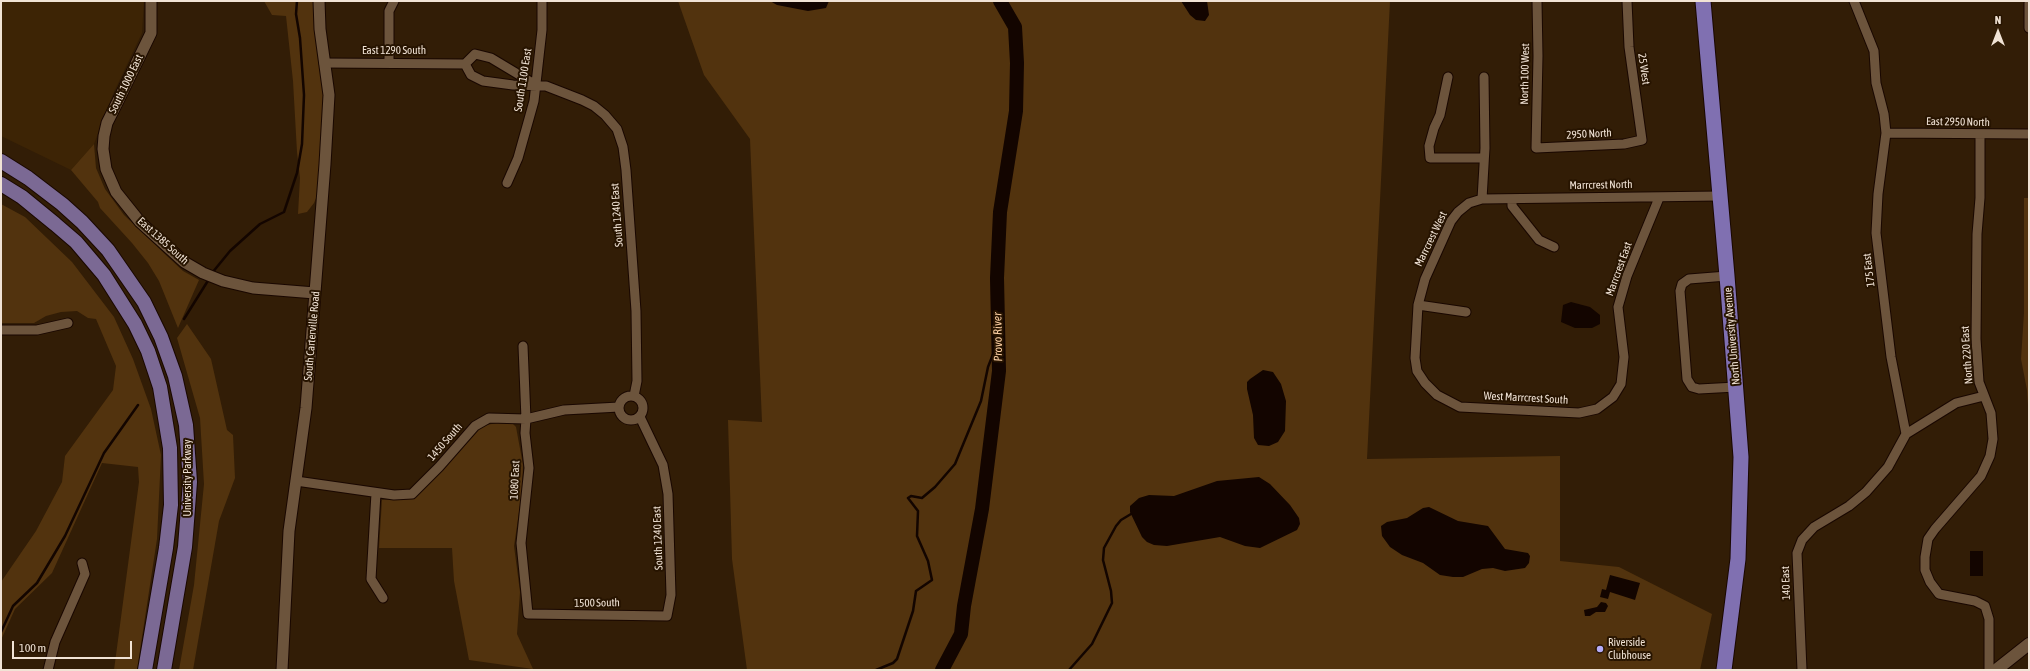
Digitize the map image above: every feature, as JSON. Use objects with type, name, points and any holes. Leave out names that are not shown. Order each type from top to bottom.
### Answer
[{"type":"highway","name":"North University Avenue","points":[[1703,1],[1741,457],[1739,537],[1732,613],[1724,670]]},
{"type":"main road","name":"University Parkway","points":[[1,161],[28,178],[62,204],[82,222],[108,250],[144,302],[161,337],[173,369],[186,425],[190,482],[185,547],[164,670]]},
{"type":"main road","name":"University Parkway","points":[[1,184],[33,205],[76,242],[104,275],[135,324],[148,351],[160,387],[170,448],[170,505],[166,548],[146,670]]},
{"type":"main road","points":[[1996,670],[2029,644]]},
{"type":"street","name":"South 1000 East","points":[[106,169],[103,149],[107,123],[151,33],[151,1]]},
{"type":"street","name":"South Carterville Road","points":[[282,670],[289,531],[306,408],[329,95],[324,63],[319,1]]},
{"type":"street","points":[[389,63],[389,11],[394,1]]},
{"type":"street","name":"South 1100 East","points":[[506,183],[518,158],[534,101],[542,30],[542,1]]},
{"type":"street","name":"North 100 West","points":[[1536,148],[1538,56],[1537,1]]},
{"type":"street","name":"25 West","points":[[1627,1],[1629,47],[1642,140]]},
{"type":"street","name":"175 East","points":[[1854,1],[1874,51],[1876,83],[1884,114],[1886,133],[1878,194],[1876,233],[1891,357],[1906,434]]},
{"type":"street","points":[[2029,3],[2029,28]]},
{"type":"street","name":"East 1290 South","points":[[324,63],[465,64],[475,54],[491,58],[536,85]]},
{"type":"street","points":[[465,64],[471,75],[483,81],[513,85],[536,85]]},
{"type":"street","points":[[1448,77],[1440,115],[1434,128],[1429,146],[1430,158],[1483,158]]},
{"type":"street","points":[[1482,199],[1483,158],[1485,148],[1484,77]]},
{"type":"street","name":"South 1240 East","points":[[536,85],[546,86],[594,106],[605,115],[617,129],[623,147],[626,170],[636,318],[637,381],[634,396]]},
{"type":"street","name":"East 2950 North","points":[[1886,133],[2029,134]]},
{"type":"street","name":"North 220 East","points":[[1980,134],[1976,339],[1979,382],[1991,413],[1993,439],[1990,456],[1981,476],[1935,529],[1928,539],[1924,557],[1925,570],[1930,582],[1939,594],[1975,600],[1985,606],[1989,619],[1989,670]]},
{"type":"street","name":"2950 North","points":[[1536,148],[1624,144],[1642,140]]},
{"type":"street","name":"East 1385 South","points":[[106,169],[116,192],[140,222],[184,262],[203,273],[223,281],[253,288],[315,292]]},
{"type":"street","name":"Marrcrest North","points":[[1482,199],[1659,198],[1720,196]]},
{"type":"street","name":"Marrcrest East","points":[[1613,397],[1621,384],[1624,357],[1618,307],[1627,276],[1659,198]]},
{"type":"street","name":"Marrcrest West","points":[[1437,395],[1424,383],[1417,371],[1415,358],[1418,305],[1425,279],[1451,221],[1462,208],[1469,203],[1482,199]]},
{"type":"street","points":[[1512,199],[1512,206],[1539,240],[1554,247]]},
{"type":"street","points":[[1727,276],[1689,279],[1682,284],[1680,291],[1687,379],[1692,387],[1699,389],[1736,387]]},
{"type":"street","points":[[1418,305],[1466,312]]},
{"type":"street","points":[[1,330],[37,330],[68,323]]},
{"type":"street","name":"1080 East","points":[[523,346],[526,419],[524,433],[529,468],[521,543],[528,614]]},
{"type":"street","name":"West Marrcrest South","points":[[1437,395],[1460,407],[1579,413],[1597,409],[1613,397]]},
{"type":"street","points":[[634,396],[640,399],[643,403],[643,413],[640,417],[626,420],[620,413],[619,407],[622,399],[634,396]]},
{"type":"street","points":[[1906,434],[1956,403],[1984,396]]},
{"type":"street","name":"1450 South","points":[[296,481],[394,496],[412,494],[440,467],[474,426],[489,418],[526,419],[564,410],[619,407]]},
{"type":"street","name":"South 1240 East","points":[[640,417],[663,465],[668,494],[671,595],[667,616]]},
{"type":"street","name":"140 East","points":[[1802,670],[1797,553],[1802,540],[1814,527],[1849,506],[1866,492],[1888,467],[1906,434]]},
{"type":"street","points":[[376,493],[371,579],[383,598]]},
{"type":"street","points":[[48,670],[55,642],[85,574],[82,563]]},
{"type":"street","name":"1500 South","points":[[528,614],[667,616]]},
{"type":"shaded area","points":[[1,1],[144,1],[142,33],[113,94],[94,144],[71,170],[1,136]]},
{"type":"shaded area","points":[[264,1],[315,1],[324,90],[318,193],[314,203],[307,212],[298,214],[300,178],[293,81],[286,16],[272,15]]},
{"type":"shaded area","points":[[678,1],[1390,1],[1367,459],[1560,456],[1560,561],[1619,567],[1712,614],[1700,670],[747,670],[732,559],[728,420],[762,422],[750,139],[704,75]]},
{"type":"shaded area","points":[[770,1],[829,1],[826,8],[808,11],[777,5]]},
{"type":"shaded area","points":[[1181,1],[1207,1],[1209,15],[1205,21],[1196,20],[1190,15]]},
{"type":"shaded area","points":[[94,144],[96,168],[105,189],[124,215],[183,271],[199,280],[178,328],[159,281],[148,263],[100,208],[98,202],[71,170]]},
{"type":"shaded area","points":[[2024,198],[2029,198],[2029,421],[2027,390],[2021,359],[2024,313]]},
{"type":"shaded area","points":[[1,204],[25,217],[72,262],[114,317],[133,359],[151,409],[161,455],[157,539],[137,670],[114,670],[139,482],[138,467],[102,463],[52,573],[15,609],[1,640],[1,582],[36,531],[62,482],[65,456],[113,390],[116,366],[96,319],[88,318],[77,311],[61,312],[46,316],[34,323],[1,323]]},
{"type":"shaded area","points":[[1571,302],[1590,307],[1600,315],[1600,324],[1592,328],[1575,328],[1561,322],[1563,305]]},
{"type":"shaded area","points":[[187,324],[211,359],[227,430],[233,435],[235,478],[219,521],[193,670],[179,670],[194,585],[204,484],[200,418],[177,338]]},
{"type":"shaded area","points":[[1263,370],[1273,372],[1281,384],[1286,401],[1285,431],[1278,442],[1269,446],[1258,445],[1254,438],[1253,415],[1247,389],[1247,382]]},
{"type":"shaded area","points":[[501,422],[512,423],[516,427],[523,465],[522,492],[514,546],[520,592],[517,634],[533,669],[469,660],[454,581],[452,548],[379,548],[382,500],[407,498],[482,426]]},
{"type":"shaded area","points":[[1259,477],[1270,484],[1290,505],[1299,518],[1300,524],[1297,530],[1260,548],[1245,546],[1220,537],[1167,546],[1154,545],[1147,542],[1142,537],[1130,512],[1130,506],[1139,498],[1149,495],[1174,496],[1217,481]]},
{"type":"shaded area","points":[[1429,507],[1458,521],[1488,526],[1505,549],[1528,553],[1530,556],[1529,563],[1525,568],[1505,571],[1493,568],[1482,569],[1463,577],[1453,577],[1440,575],[1423,563],[1402,555],[1390,547],[1382,536],[1381,526],[1387,522],[1407,518],[1423,508]]},
{"type":"shaded area","points":[[1970,551],[1983,551],[1983,576],[1970,576]]},
{"type":"shaded area","points":[[1610,575],[1640,583],[1635,600],[1610,592],[1608,599],[1600,597],[1602,589],[1606,590]]},
{"type":"shaded area","points":[[1601,602],[1606,603],[1608,606],[1605,612],[1596,612],[1590,616],[1585,616],[1584,610],[1597,607]]},
{"type":"waterway","points":[[212,273],[230,251],[260,224],[284,212],[297,173],[302,144],[304,95],[300,38],[296,14],[297,1]]},
{"type":"waterway","name":"Provo River","points":[[942,670],[961,634],[964,606],[982,509],[999,371],[997,278],[1000,212],[1016,111],[1017,63],[1015,27],[1000,1]]},
{"type":"waterway","points":[[184,319],[209,279]]},
{"type":"waterway","points":[[876,670],[893,663],[897,659],[913,611],[916,591],[932,580],[928,561],[917,536],[918,511],[908,498],[911,496],[922,498],[935,487],[955,464],[981,401],[988,367],[999,339]]},
{"type":"waterway","points":[[1,632],[13,606],[37,583],[65,536],[104,453],[138,405]]},
{"type":"waterway","points":[[1069,670],[1092,644],[1112,603],[1111,591],[1103,560],[1104,548],[1116,526],[1121,520],[1131,514]]},
{"type":"place","name":"Riverside Clubhouse","points":[[1600,649]]}]
